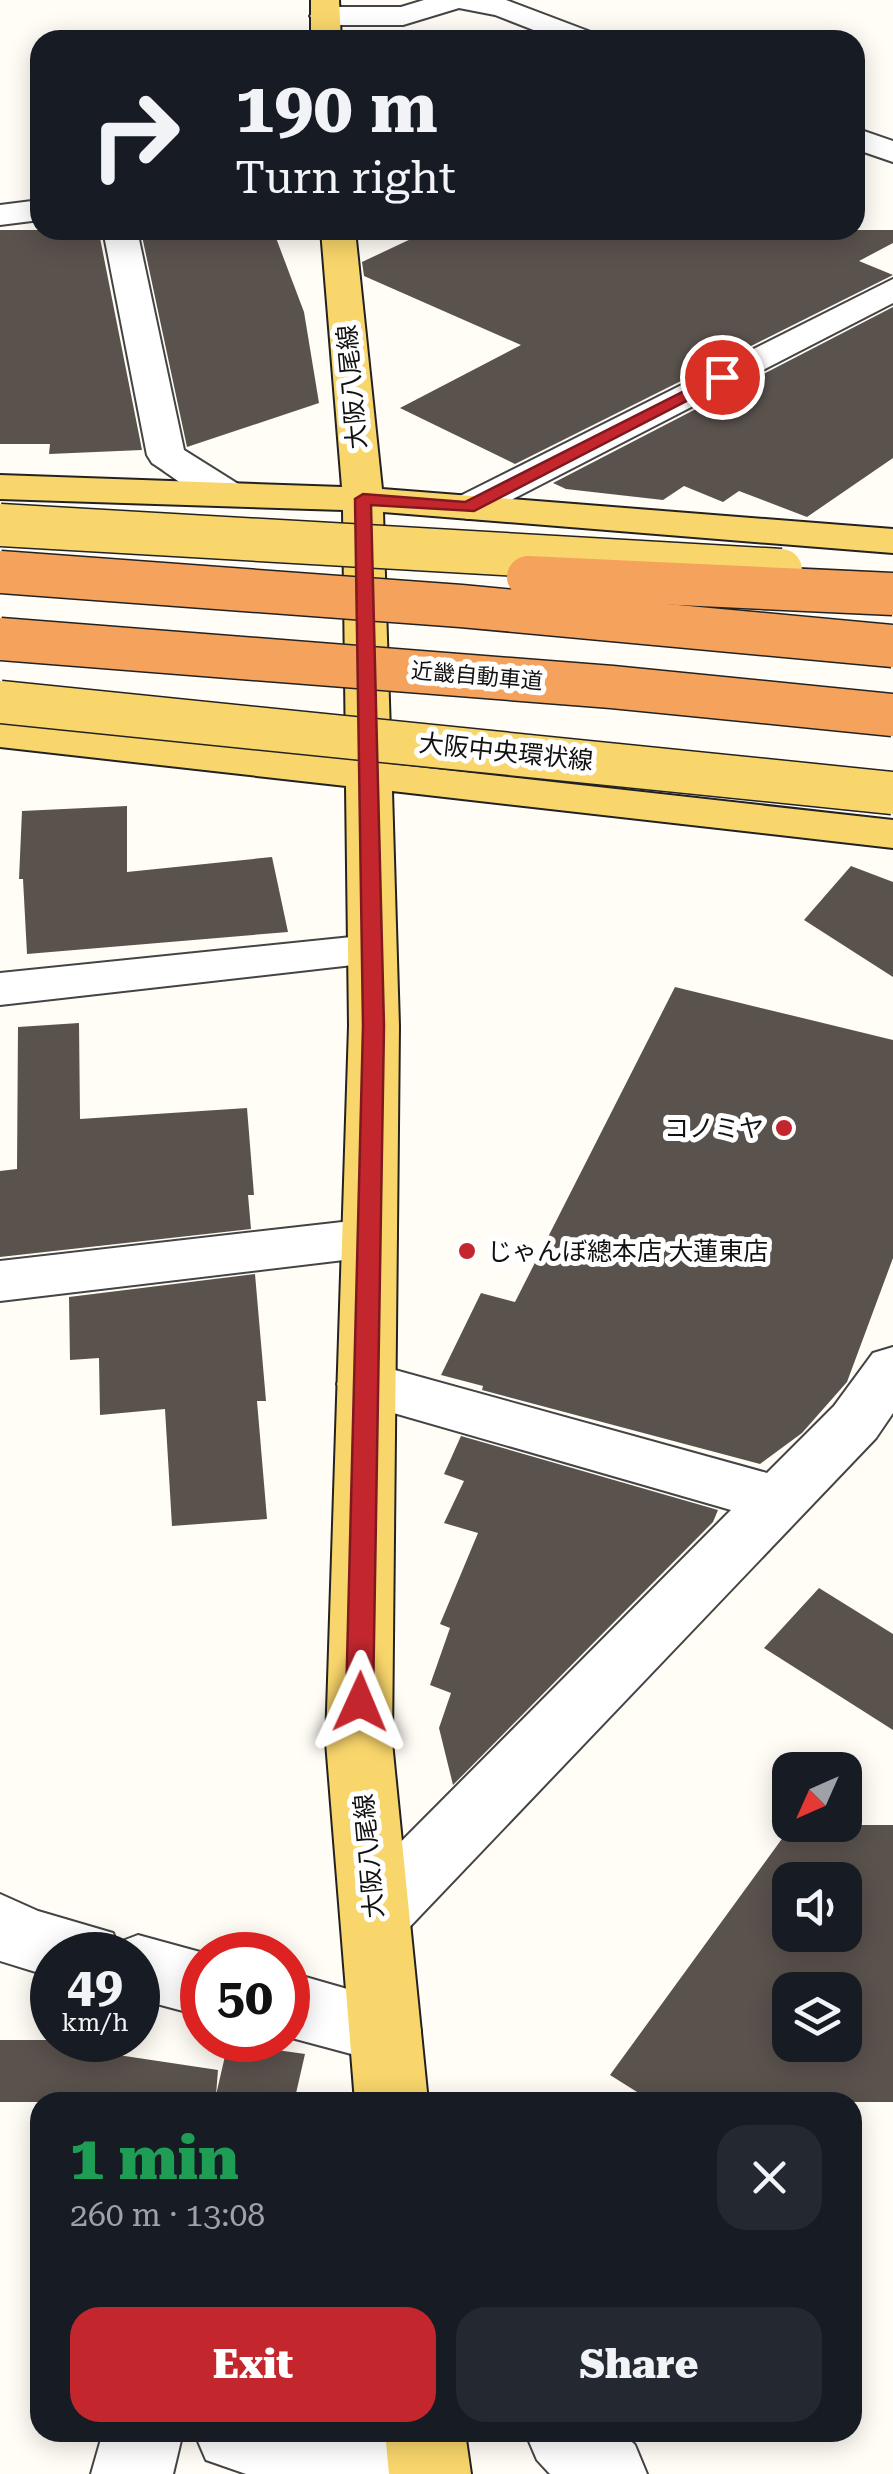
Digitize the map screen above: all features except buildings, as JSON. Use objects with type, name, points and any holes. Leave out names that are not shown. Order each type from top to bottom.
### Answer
[{"type":"highway","points":[[0,563],[267,565],[893,594]]},
{"type":"highway","points":[[0,572],[461,606],[893,646]]},
{"type":"highway","name":"近畿自動車道","points":[[0,639],[893,714]]},
{"type":"highway","points":[[231,656],[893,747]]},
{"type":"main road","name":"大阪八尾線","points":[[339,240],[363,499],[374,1026],[358,1742],[391,2092]]},
{"type":"main road","points":[[0,487],[363,499],[893,541]]},
{"type":"main road","points":[[0,525],[699,564],[893,580]]},
{"type":"main road","name":"大阪中央環状線","points":[[0,702],[893,793]]},
{"type":"main road","points":[[0,734],[893,834]]},
{"type":"street","points":[[326,19],[403,16],[452,0]]},
{"type":"street","points":[[463,0],[504,8],[560,30]]},
{"type":"street","points":[[865,142],[893,152]]},
{"type":"street","points":[[0,215],[30,211]]},
{"type":"street","points":[[122,240],[166,455],[228,495]]},
{"type":"street","points":[[468,507],[893,289]]},
{"type":"street","points":[[0,989],[371,950]]},
{"type":"street","points":[[0,1281],[369,1238]]},
{"type":"street","points":[[375,1914],[855,1422],[893,1368]]},
{"type":"street","points":[[366,1384],[778,1500]]},
{"type":"street","points":[[0,1925],[30,1940]]},
{"type":"street","points":[[310,2011],[385,2030]]},
{"type":"street","points":[[132,2474],[140,2442]]},
{"type":"street","points":[[315,2442],[428,2456]]},
{"type":"street","points":[[574,2442],[606,2474]]},
{"type":"place","name":"コノミヤ","points":[[784,1128]]},
{"type":"place","name":"じゃんぼ總本店 大蓮東店","points":[[467,1251]]},
{"type":"route","points":[[360,1702],[374,1026],[363,499],[468,507],[722,377]]}]
